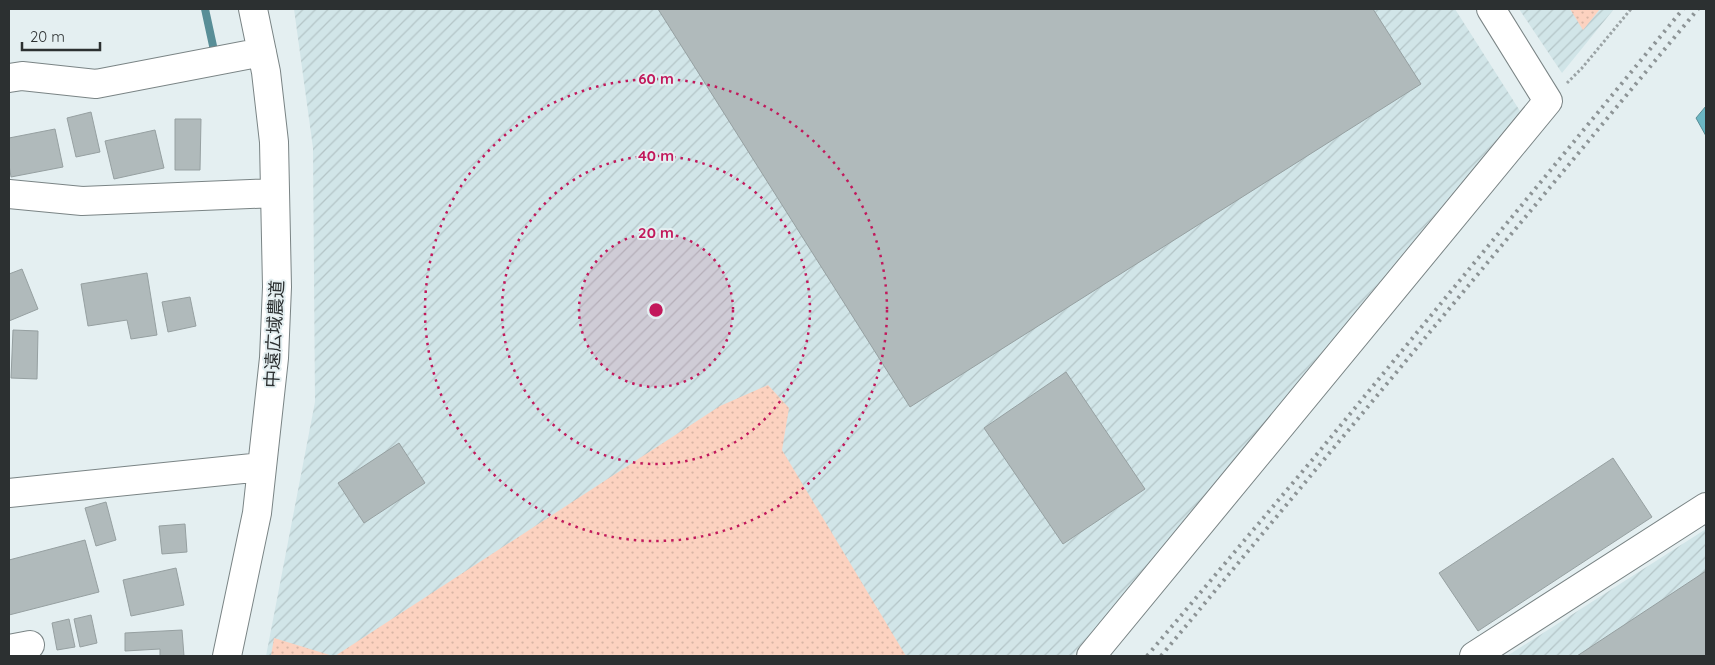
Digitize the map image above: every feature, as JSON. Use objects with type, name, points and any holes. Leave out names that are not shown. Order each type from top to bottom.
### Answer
[{"type":"street","name":"中遠広域農道","points":[[227,656],[257,513],[274,358],[278,287],[274,142],[266,72],[253,9]]},
{"type":"street","points":[[1091,656],[1548,101],[1490,9]]},
{"type":"street","points":[[9,78],[22,76],[96,84],[262,52]]},
{"type":"street","points":[[9,194],[82,201],[275,193]]},
{"type":"street","points":[[9,493],[262,467]]},
{"type":"street","points":[[1474,656],[1706,507]]},
{"type":"path","points":[[1548,101],[1582,68],[1631,9]]},
{"type":"shaded area","points":[[294,9],[1455,9],[1520,111],[1072,656],[266,656],[315,402],[313,148]]},
{"type":"shaded area","points":[[1519,9],[1614,9],[1562,73]]},
{"type":"shaded area","points":[[1570,9],[1600,9],[1583,30]]},
{"type":"shaded area","points":[[768,385],[789,408],[782,450],[906,656],[335,656],[720,406]]},
{"type":"shaded area","points":[[1706,529],[1706,656],[1507,656]]},
{"type":"shaded area","points":[[274,638],[333,656],[271,656]]},
{"type":"water","points":[[1706,106],[1706,136],[1696,118]]},
{"type":"building","points":[[658,9],[1373,9],[1421,84],[910,407]]},
{"type":"building","points":[[91,112],[100,152],[76,157],[67,118]]},
{"type":"building","points":[[175,119],[201,119],[200,170],[175,170]]},
{"type":"building","points":[[55,129],[63,167],[11,177],[9,138]]},
{"type":"building","points":[[155,130],[164,168],[114,179],[105,141]]},
{"type":"building","points":[[22,269],[38,309],[9,321],[9,274]]},
{"type":"building","points":[[147,273],[157,335],[131,339],[127,320],[88,326],[81,284]]},
{"type":"building","points":[[190,297],[196,326],[168,332],[162,302]]},
{"type":"building","points":[[13,330],[38,331],[37,379],[11,378]]},
{"type":"building","points":[[1066,372],[1145,489],[1063,544],[984,428]]},
{"type":"building","points":[[399,443],[425,483],[364,523],[338,483]]},
{"type":"building","points":[[1613,458],[1652,517],[1478,631],[1439,573]]},
{"type":"building","points":[[106,502],[116,540],[96,546],[85,508]]},
{"type":"building","points":[[185,524],[187,552],[162,554],[159,526]]},
{"type":"building","points":[[85,540],[99,592],[9,615],[9,560]]},
{"type":"building","points":[[176,568],[184,605],[131,616],[123,580]]},
{"type":"building","points":[[1706,571],[1706,656],[1577,656]]},
{"type":"building","points":[[91,615],[97,643],[80,647],[74,619]]},
{"type":"building","points":[[69,619],[75,647],[57,650],[52,623]]},
{"type":"building","points":[[182,630],[184,656],[160,656],[160,649],[125,651],[125,633]]},
{"type":"waterway","points":[[205,9],[215,55]]},
{"type":"railway","points":[[1147,656],[1313,459],[1683,9]]},
{"type":"railway","points":[[1161,656],[1698,9]]}]
